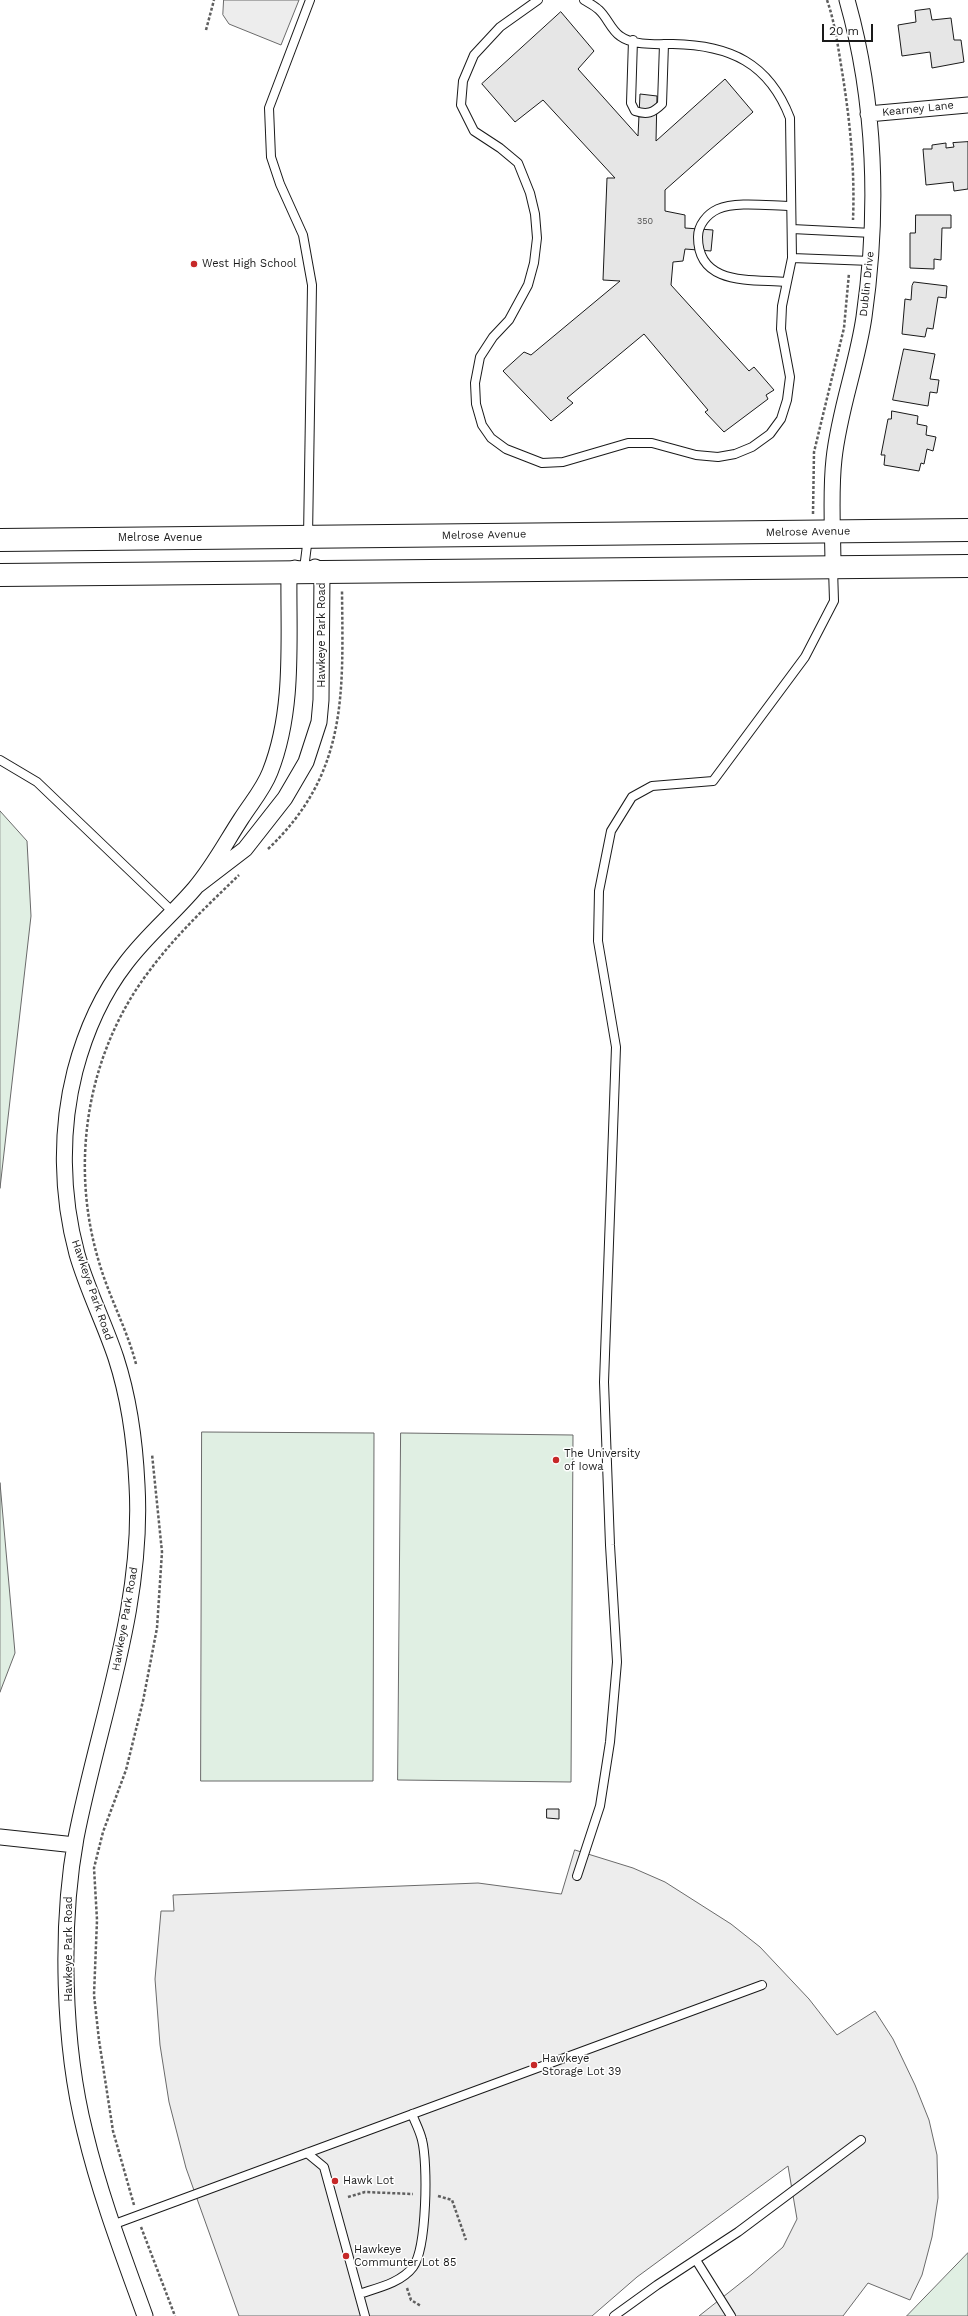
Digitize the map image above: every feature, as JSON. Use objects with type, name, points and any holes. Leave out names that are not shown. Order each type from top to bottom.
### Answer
[{"type":"main road","name":"Melrose Avenue","points":[[0,540],[968,530]]},
{"type":"main road","points":[[0,575],[305,568],[833,568],[968,566]]},
{"type":"street","name":"Dublin Drive","points":[[833,568],[833,460],[838,432],[860,340],[871,261],[872,233],[872,165],[868,114],[860,62],[847,0]]},
{"type":"street","name":"Kearney Lane","points":[[868,114],[968,105]]},
{"type":"street","name":"Hawkeye Park Road","points":[[145,2316],[112,2225],[83,2126],[70,2031],[67,1933],[75,1845],[88,1779],[122,1650],[134,1584],[138,1490],[129,1415],[116,1360],[78,1256],[70,1218],[64,1178],[68,1110],[75,1072],[85,1040],[100,1004],[126,962],[198,885],[258,795],[268,776],[277,751],[287,706],[305,568]]},
{"type":"street","name":"Hawkeye Park Road","points":[[198,885],[245,849],[285,798],[306,762],[319,722],[320,707],[305,568]]},
{"type":"street","points":[[0,1837],[75,1845]]},
{"type":"lane","points":[[305,568],[308,537],[312,285],[303,234],[280,184],[271,157],[268,108],[310,0]]},
{"type":"lane","points":[[538,0],[500,27],[474,55],[463,81],[461,105],[474,131],[500,148],[518,163],[530,193],[537,238],[534,263],[528,285],[519,304],[480,357],[475,383],[476,404],[482,425],[491,438],[506,449],[542,462],[563,462],[628,443],[652,443],[696,455],[718,457],[735,454],[752,447],[774,429],[781,419],[787,400],[790,377],[781,329],[782,306],[792,258],[790,118],[782,97],[767,77],[751,64],[730,52],[708,47],[647,44],[620,36],[599,10],[584,0]]},
{"type":"lane","points":[[633,40],[631,103],[635,111],[645,114],[655,111],[662,104],[664,44]]},
{"type":"lane","points":[[786,282],[735,278],[718,274],[707,266],[701,259],[698,249],[698,231],[707,216],[719,208],[735,205],[791,206]]},
{"type":"lane","points":[[792,229],[872,233]]},
{"type":"lane","points":[[792,258],[871,261]]},
{"type":"lane","points":[[577,1876],[600,1806],[610,1742],[617,1662],[610,1545],[604,1382],[616,1047],[598,941],[599,891],[611,831],[632,797],[652,786],[713,781],[805,657],[834,601],[833,568]]},
{"type":"lane","points":[[0,760],[37,782],[173,912]]},
{"type":"lane","points":[[112,2225],[762,1985]]},
{"type":"lane","points":[[359,2294],[397,2281],[413,2268],[420,2254],[423,2238],[425,2167],[422,2140],[412,2114]]},
{"type":"lane","points":[[614,2316],[738,2232],[861,2140]]},
{"type":"lane","points":[[307,2153],[324,2167],[366,2316]]},
{"type":"lane","points":[[696,2260],[731,2316]]},
{"type":"path","points":[[206,30],[214,0]]},
{"type":"path","points":[[266,850],[289,828],[304,809],[318,782],[334,741],[341,690],[342,589]]},
{"type":"path","points":[[138,1371],[132,1350],[99,1262],[90,1222],[86,1184],[85,1149],[88,1118],[94,1086],[104,1053],[117,1023],[149,970],[175,939],[244,871]]},
{"type":"path","points":[[152,1451],[162,1552],[161,1599],[143,1702],[126,1770],[103,1832],[94,1868],[97,1920],[94,1995],[99,2040],[113,2131],[137,2215],[175,2316]]},
{"type":"path","points":[[348,2197],[365,2192],[443,2196],[452,2200],[466,2240]]},
{"type":"path","points":[[403,2276],[411,2300],[422,2306]]},
{"type":"green space","points":[[0,811],[27,841],[31,916],[0,1188]]},
{"type":"green space","points":[[202,1432],[374,1433],[373,1781],[201,1781]]},
{"type":"green space","points":[[401,1433],[573,1435],[571,1782],[398,1780]]},
{"type":"green space","points":[[0,1483],[15,1653],[0,1692]]},
{"type":"green space","points":[[968,2253],[968,2316],[907,2316]]},
{"type":"shaded area","points":[[224,0],[299,0],[281,45],[229,24],[223,15]]},
{"type":"shaded area","name":"Hawkeye Storage Lot 39","points":[[575,1850],[633,1868],[665,1882],[731,1924],[760,1947],[809,1999],[837,2035],[875,2011],[893,2039],[915,2085],[929,2120],[937,2155],[938,2198],[932,2237],[922,2275],[910,2300],[868,2283],[843,2316],[699,2316],[783,2247],[797,2219],[788,2166],[637,2277],[592,2316],[239,2316],[186,2168],[169,2102],[160,2045],[155,1979],[161,1911],[174,1911],[173,1895],[478,1883],[561,1894]]},
{"type":"building","points":[[930,9],[932,20],[951,18],[954,40],[961,40],[964,62],[932,68],[930,52],[902,56],[898,25],[916,22],[915,11]]},
{"type":"building","points":[[561,12],[594,51],[578,69],[638,136],[640,94],[657,96],[656,141],[725,79],[753,112],[665,190],[665,211],[685,215],[685,228],[713,230],[711,251],[685,249],[683,261],[673,262],[671,285],[749,371],[754,367],[774,390],[766,395],[768,399],[724,432],[705,412],[708,410],[644,334],[567,398],[573,403],[551,421],[503,371],[524,352],[531,355],[620,281],[603,280],[607,178],[615,178],[543,100],[515,122],[482,84]]},
{"type":"building","points":[[968,142],[968,189],[954,191],[953,182],[926,185],[923,149],[932,149],[932,145],[946,143],[946,148],[954,147],[953,143]]},
{"type":"building","points":[[916,215],[951,215],[951,228],[942,228],[941,260],[934,259],[934,269],[910,268],[910,233],[915,233]]},
{"type":"building","points":[[914,282],[947,286],[946,298],[938,297],[933,329],[927,328],[925,337],[902,334],[905,299],[911,300],[912,286]]},
{"type":"building","points":[[904,349],[935,354],[930,379],[939,380],[937,393],[930,392],[928,406],[893,400]]},
{"type":"building","points":[[892,411],[918,416],[917,424],[927,426],[926,435],[936,437],[933,451],[927,449],[924,464],[921,463],[919,471],[884,465],[885,455],[881,455],[888,419],[891,419]]},
{"type":"building","points":[[547,1809],[559,1809],[559,1819],[547,1818]]},
{"type":"place","name":"West High School","points":[[194,264]]},
{"type":"place","name":"The University of Iowa","points":[[556,1460]]},
{"type":"place","name":"Hawkeye Storage Lot 39","points":[[534,2065]]},
{"type":"place","name":"Hawk Lot","points":[[335,2181]]},
{"type":"place","name":"Hawkeye Communter Lot 85","points":[[346,2256]]}]
